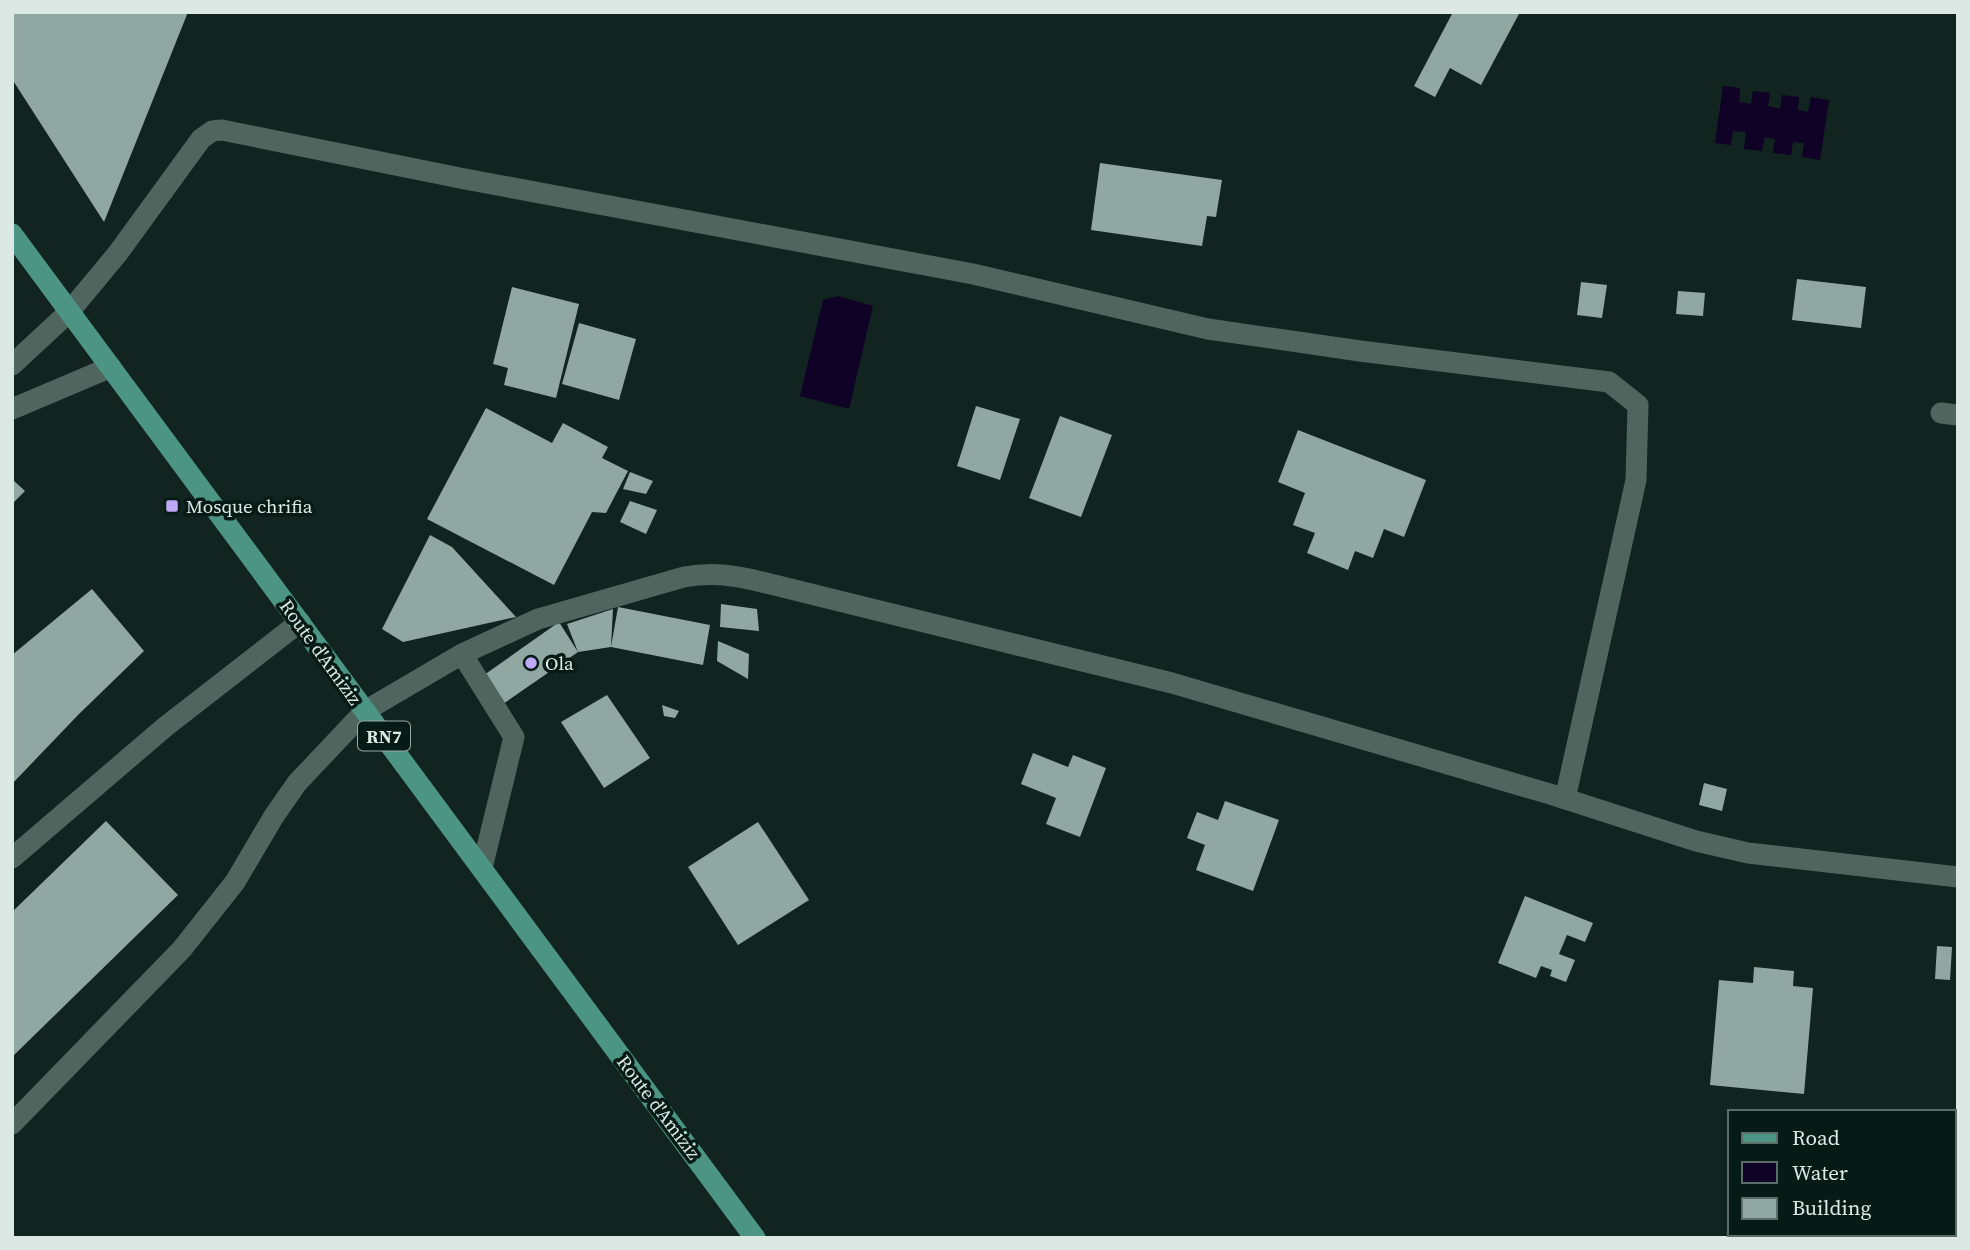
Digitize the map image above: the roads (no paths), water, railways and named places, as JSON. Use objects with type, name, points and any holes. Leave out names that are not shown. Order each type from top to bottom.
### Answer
[{"type":"main road","name":"Route d'Amiziz","points":[[12,234],[755,1238]]},
{"type":"street","points":[[12,365],[69,312],[118,253],[197,144],[212,131],[222,130],[465,179],[973,274],[1208,329],[1360,352],[1609,382],[1638,405],[1636,480],[1565,799]]},
{"type":"street","points":[[12,409],[111,367]]},
{"type":"street","points":[[12,1124],[182,949],[235,882],[297,783],[365,711],[462,654],[538,619],[603,599],[706,573],[726,573],[1172,683],[1565,799],[1696,841],[1748,853],[1958,877]]},
{"type":"street","points":[[12,858],[165,727],[300,622]]},
{"type":"street","points":[[462,654],[514,737],[482,869]]},
{"type":"water","points":[[1723,86],[1740,88],[1739,102],[1751,104],[1753,91],[1770,93],[1768,106],[1780,109],[1782,95],[1799,97],[1798,110],[1808,112],[1811,97],[1829,100],[1820,160],[1802,157],[1804,143],[1793,142],[1791,155],[1773,153],[1775,139],[1765,137],[1762,151],[1744,149],[1746,132],[1733,131],[1731,145],[1715,143]]},
{"type":"water","points":[[838,296],[873,306],[849,409],[800,396],[823,300]]},
{"type":"place","name":"Mosque chrifia","points":[[172,506]]},
{"type":"place","name":"Ola","points":[[531,663]]}]
